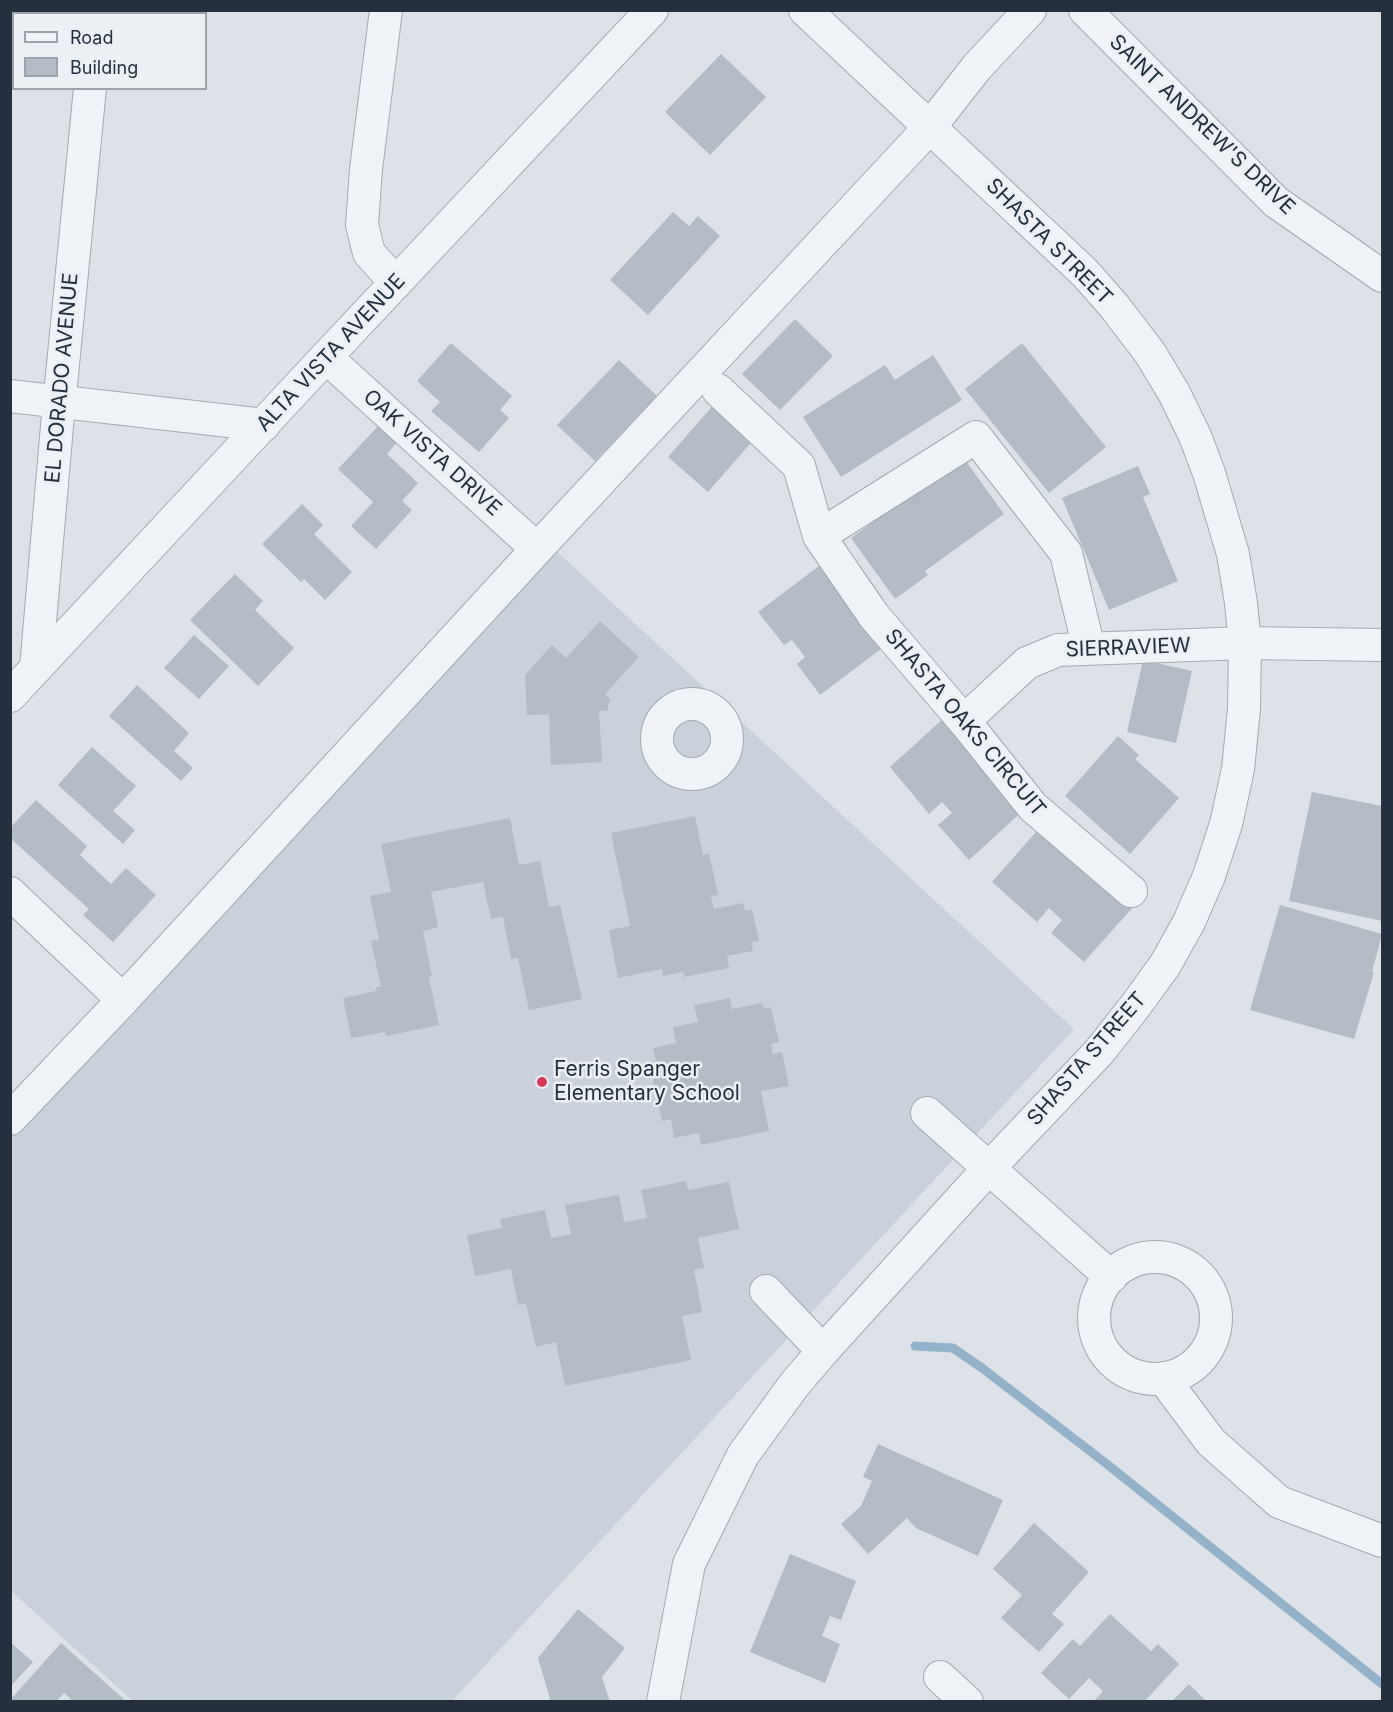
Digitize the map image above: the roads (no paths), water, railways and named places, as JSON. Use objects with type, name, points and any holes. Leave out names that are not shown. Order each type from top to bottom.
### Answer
[{"type":"street","points":[[386,10],[366,169],[362,225],[369,253],[396,283]]},
{"type":"street","name":"ALTA VISTA AVENUE","points":[[10,696],[652,10]]},
{"type":"street","name":"SHASTA STREET","points":[[663,1701],[689,1564],[743,1455],[794,1385],[823,1351],[989,1168],[1099,1052],[1165,965],[1189,922],[1209,876],[1226,824],[1238,769],[1244,709],[1245,643],[1233,554],[1222,513],[1195,436],[1174,393],[1150,353],[1092,281],[1026,216],[805,10]]},
{"type":"street","points":[[10,1119],[123,1000],[537,549],[930,127],[977,67],[1030,10]]},
{"type":"street","name":"SAINT ANDREW'S DRIVE","points":[[1085,10],[1276,202],[1383,276]]},
{"type":"street","name":"EL DORADO AVENUE","points":[[36,668],[90,90]]},
{"type":"street","name":"OAK VISTA DRIVE","points":[[326,357],[537,549]]},
{"type":"street","name":"SHASTA OAKS CIRCUIT","points":[[718,390],[799,466],[819,536],[874,616],[964,721],[1033,807],[1131,891]]},
{"type":"street","points":[[10,396],[264,425]]},
{"type":"street","points":[[819,536],[976,437],[1066,553],[1089,649]]},
{"type":"street","name":"SIERRAVIEW","points":[[964,721],[1026,663],[1058,650],[1245,643],[1383,645]]},
{"type":"street","points":[[10,893],[123,1000]]},
{"type":"street","points":[[927,1113],[1111,1276]]},
{"type":"street","points":[[1154,1256],[1174,1259],[1192,1269],[1206,1283],[1214,1302],[1216,1323],[1211,1343],[1199,1360],[1182,1372],[1163,1378],[1143,1378],[1124,1371],[1109,1358],[1098,1342],[1094,1322],[1096,1302],[1104,1284],[1117,1269],[1135,1260],[1154,1256]]},
{"type":"street","points":[[766,1291],[823,1351]]},
{"type":"street","points":[[1163,1378],[1211,1442],[1279,1502],[1383,1541]]},
{"type":"street","points":[[940,1677],[967,1701]]},
{"type":"waterway","points":[[915,1346],[953,1348],[982,1368],[1103,1461],[1382,1684]]},
{"type":"place","name":"Ferris Spanger Elementary School","points":[[542,1082]]}]
